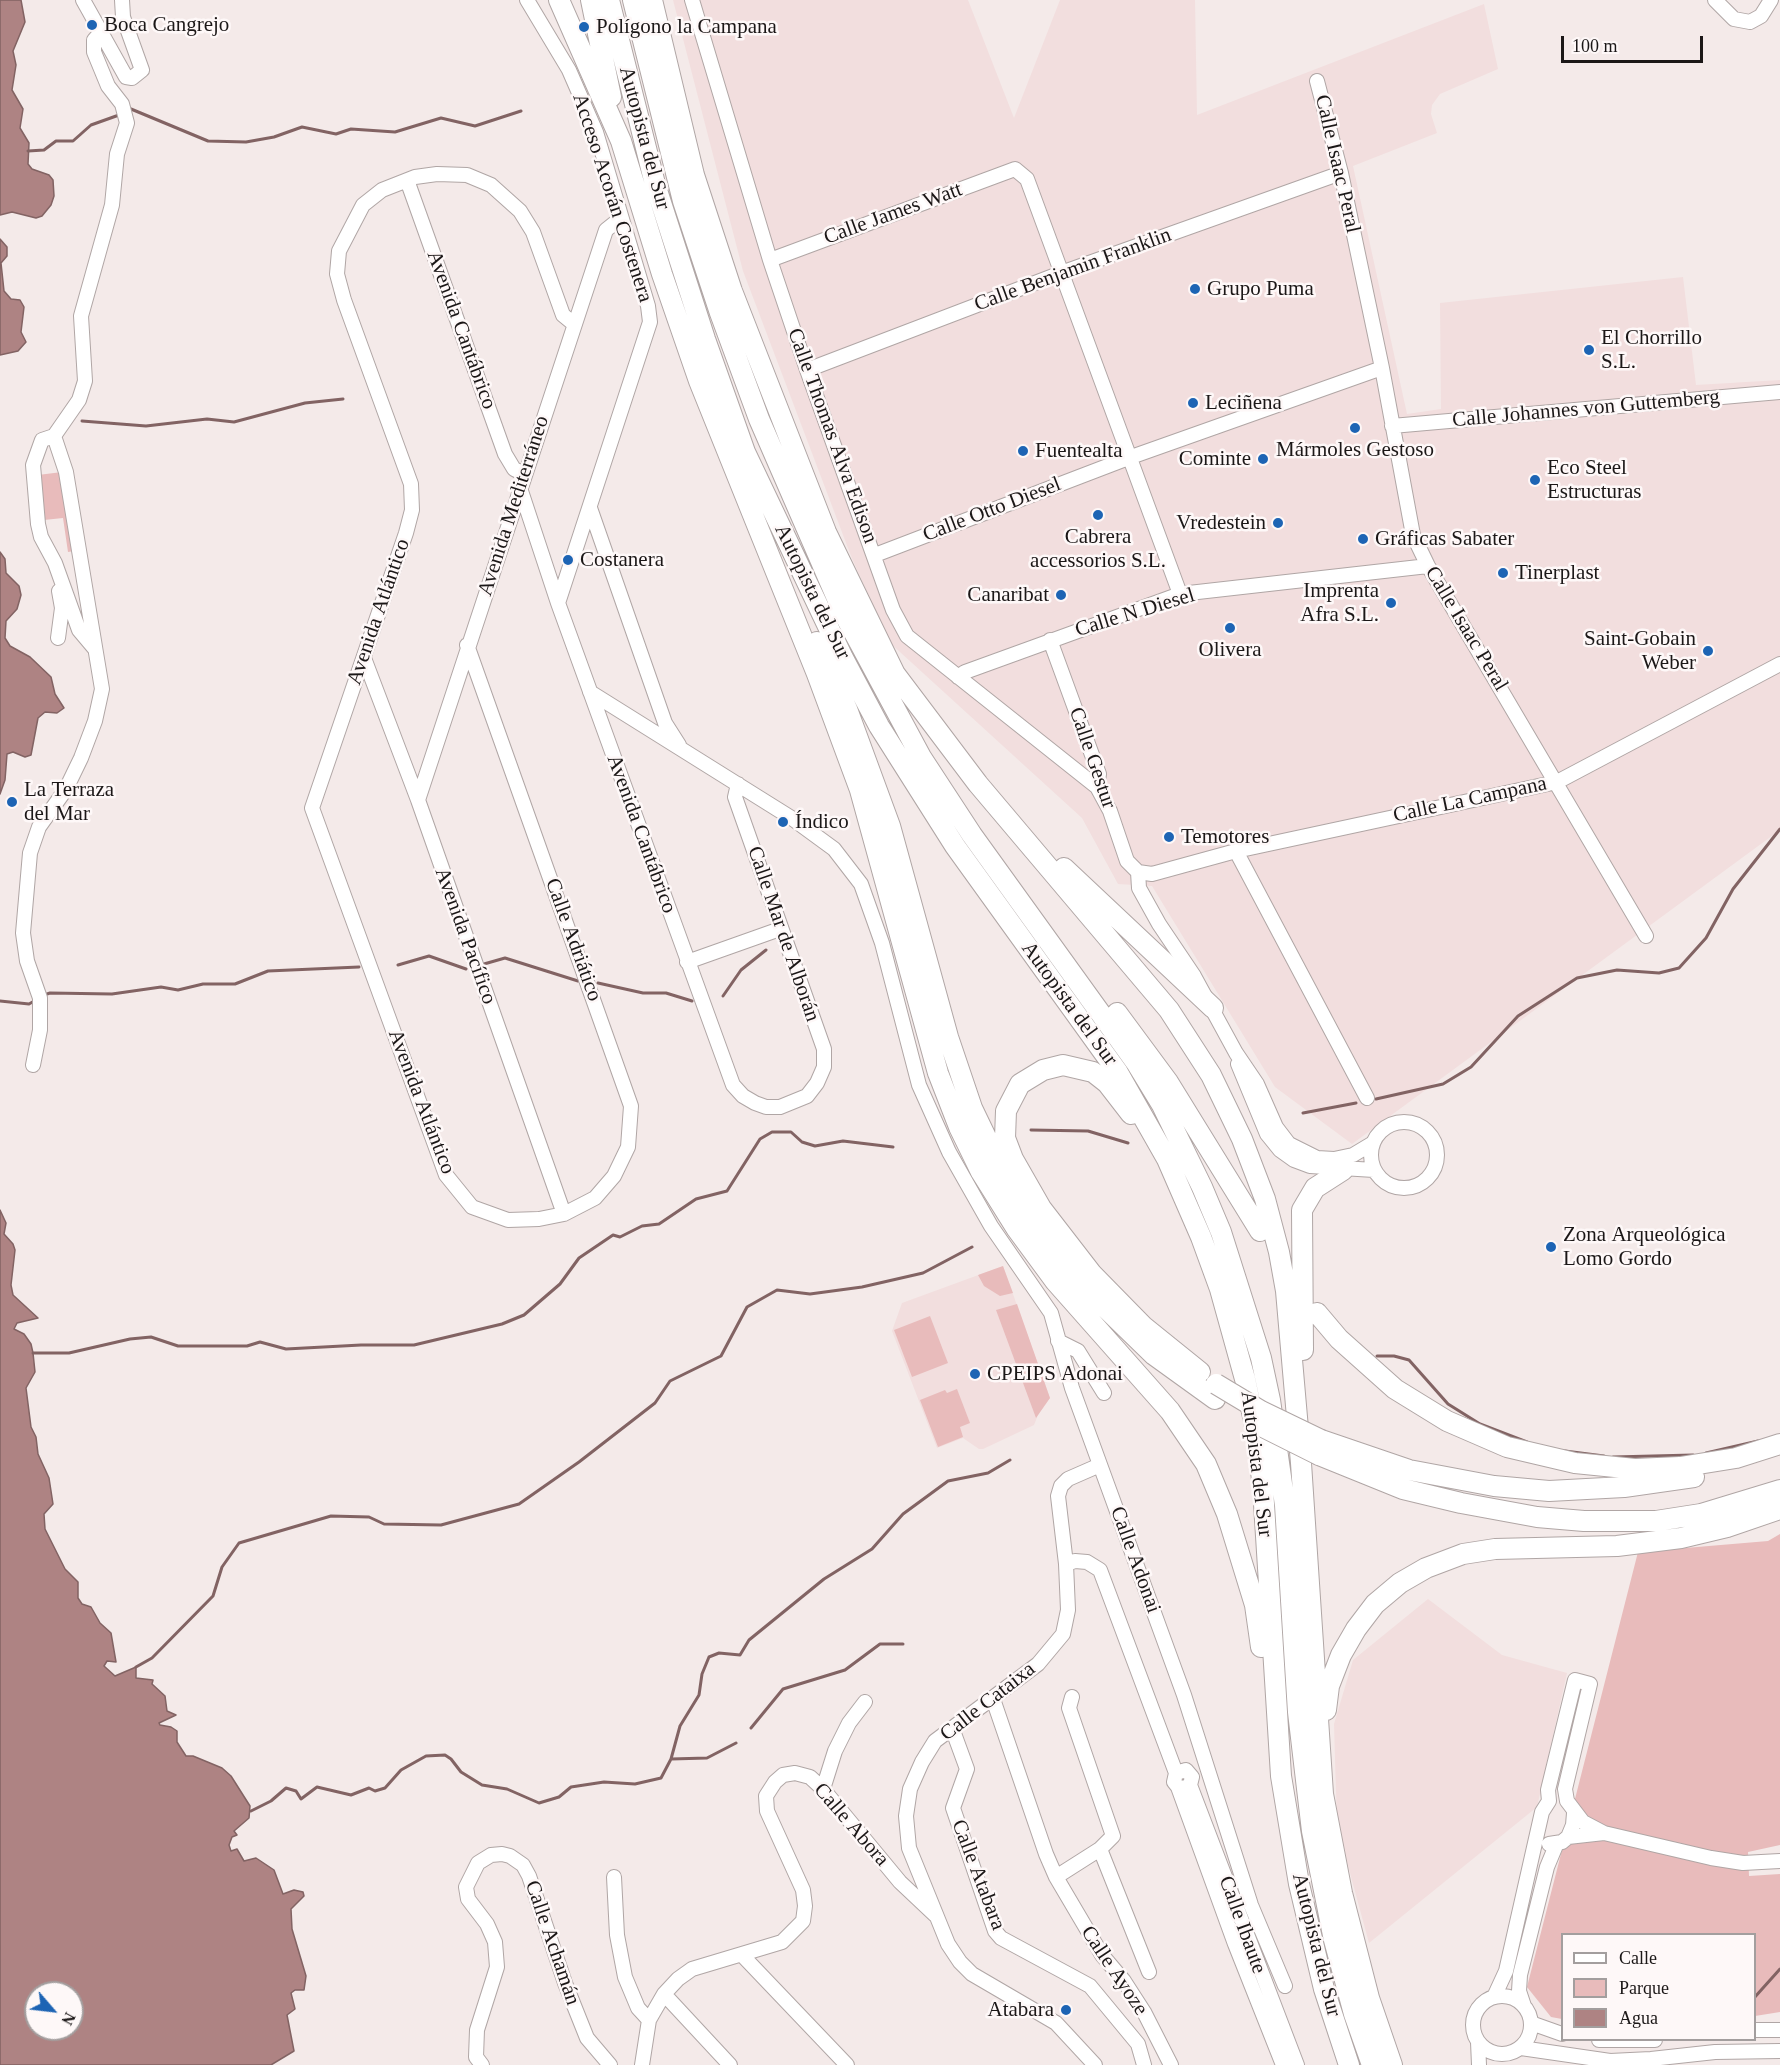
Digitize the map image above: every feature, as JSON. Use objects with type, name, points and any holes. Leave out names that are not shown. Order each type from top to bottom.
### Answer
[{"type":"highway","points":[[559,0],[621,141]]},
{"type":"highway","points":[[591,0],[621,141],[662,274],[699,381],[860,790],[938,1073],[959,1127],[981,1172],[1016,1228],[1054,1281],[1170,1411],[1206,1464],[1227,1514],[1255,1605],[1261,1642],[1269,1743],[1281,1776]]},
{"type":"highway","name":"Autopista del Sur","points":[[609,0],[655,184],[705,339],[745,452],[843,658],[902,765],[996,905],[1090,1030],[1154,1134],[1201,1237],[1220,1290],[1245,1379],[1256,1431],[1263,1488],[1281,1776],[1299,1884],[1324,1989],[1349,2065]]},
{"type":"highway","name":"Autopista del Sur","points":[[633,0],[683,201],[720,313],[759,418],[843,612],[928,767],[972,835],[1068,965],[1137,1064],[1162,1106],[1202,1187],[1234,1270],[1261,1358],[1279,1453],[1285,1505],[1298,1712],[1312,1831],[1337,1951],[1372,2065]]},
{"type":"highway","points":[[652,0],[694,175],[732,291],[826,532],[895,674],[978,784],[1169,1010],[1211,1076],[1242,1139],[1265,1199],[1279,1251],[1314,1453]]},
{"type":"highway","points":[[745,452],[755,494],[847,709],[886,814],[948,1037],[972,1108],[997,1160],[1038,1227],[1083,1285],[1154,1355],[1216,1391],[1260,1411],[1314,1453],[1403,1489],[1537,1516],[1584,1521],[1656,1521],[1701,1514],[1780,1490]]},
{"type":"highway","points":[[978,784],[1212,1008]]},
{"type":"highway","points":[[1068,965],[1100,992],[1168,1082],[1260,1231]]},
{"type":"highway","points":[[1154,1134],[1127,1110],[1107,1083],[1093,1072],[1063,1065],[1043,1070],[1020,1084],[1006,1111],[1005,1138],[1012,1158],[1041,1208],[1092,1274],[1143,1326],[1216,1391]]},
{"type":"highway","points":[[1343,1170],[1316,1188],[1302,1210],[1314,1453],[1323,1794],[1342,1893],[1369,1998],[1392,2065]]},
{"type":"highway","points":[[1317,1313],[1339,1339],[1395,1389],[1447,1421],[1507,1447],[1575,1463],[1635,1469],[1680,1467],[1736,1458],[1780,1444]]},
{"type":"highway","points":[[1314,1453],[1372,1459],[1446,1479],[1549,1491],[1676,1481],[1730,1469],[1780,1452]]},
{"type":"highway","points":[[1323,1794],[1324,1727],[1329,1686],[1341,1654],[1356,1629],[1375,1604],[1400,1583],[1426,1568],[1463,1554],[1506,1548],[1617,1546],[1681,1538],[1727,1527],[1780,1509]]},
{"type":"street","points":[[83,0],[126,77],[138,75],[142,70],[123,17],[122,0]]},
{"type":"street","name":"Acceso Acorán Costenera","points":[[527,0],[569,70],[596,132],[650,322],[558,603]]},
{"type":"street","name":"Calle Thomas Alva Edison","points":[[692,0],[807,370],[893,610],[906,636],[1097,787]]},
{"type":"street","points":[[1715,0],[1734,19],[1750,22],[1761,16],[1771,0]]},
{"type":"street","points":[[98,653],[79,630],[55,563],[41,537],[33,465],[42,440],[54,436],[79,400],[85,381],[81,316],[112,205],[117,154],[127,123],[122,104],[108,86],[94,52],[94,40],[100,32]]},
{"type":"street","name":"Calle Isaac Peral","points":[[1317,81],[1341,173],[1382,368],[1413,535],[1428,566],[1646,936]]},
{"type":"street","name":"Calle James Watt","points":[[771,260],[1015,169],[1027,179],[1061,273]]},
{"type":"street","name":"Calle Benjamin Franklin","points":[[807,370],[1061,273],[1341,173]]},
{"type":"street","name":"Avenida Atlántico","points":[[564,1214],[539,1219],[508,1220],[472,1207],[446,1175],[312,808],[412,510],[411,484],[344,300],[338,274],[339,250],[363,205],[382,190],[407,180],[436,174],[467,175],[491,185],[506,196],[533,232],[563,315],[574,324]]},
{"type":"street","name":"Avenida Cantábrico","points":[[407,180],[505,454],[514,469],[524,474]]},
{"type":"street","name":"Avenida Mediterráneo","points":[[418,800],[467,645],[606,230],[621,218]]},
{"type":"street","points":[[1061,273],[1180,594]]},
{"type":"street","name":"Calle Otto Diesel","points":[[875,555],[1131,457],[1382,368]]},
{"type":"street","name":"Calle Johannes von Guttemberg","points":[[1392,426],[1780,392]]},
{"type":"street","points":[[33,1065],[40,1030],[40,998],[27,961],[23,933],[30,853],[39,827],[66,789],[95,721],[102,689],[98,653],[92,634],[66,472],[54,436]]},
{"type":"street","name":"Avenida Cantábrico","points":[[520,488],[558,603],[733,1085],[743,1096],[766,1107],[780,1107],[807,1096],[817,1083]]},
{"type":"street","points":[[590,508],[664,718],[673,739],[682,749]]},
{"type":"street","points":[[510,520],[522,516],[530,521]]},
{"type":"street","points":[[55,563],[53,569],[62,608],[58,638]]},
{"type":"street","name":"Calle N Diesel","points":[[958,677],[965,672],[1050,640],[1180,594],[1428,566]]},
{"type":"street","points":[[548,573],[556,576],[566,574]]},
{"type":"street","name":"Calle Gestur","points":[[1050,640],[1099,774],[1097,787],[1110,812],[1127,861],[1138,872],[1139,888],[1212,1008],[1236,1053]]},
{"type":"street","name":"Calle Adriático","points":[[467,645],[631,1106],[632,1129],[628,1147],[614,1176],[595,1198],[564,1214]]},
{"type":"street","name":"Avenida Pacífico","points":[[364,658],[418,800],[564,1214]]},
{"type":"street","name":"Calle La Campana","points":[[1138,872],[1152,874],[1236,851],[1557,782],[1780,664]]},
{"type":"street","points":[[457,678],[467,672],[477,674]]},
{"type":"street","name":"Calle Adonai","points":[[590,692],[738,784],[834,849],[861,884],[882,943],[919,1085],[949,1152],[991,1226],[1051,1313],[1072,1388],[1184,1695],[1251,1905],[1285,1986]]},
{"type":"street","points":[[602,725],[604,716],[612,706]]},
{"type":"street","points":[[648,728],[664,718]]},
{"type":"street","points":[[406,771],[417,777],[425,775]]},
{"type":"street","name":"Calle Mar de Alborán","points":[[738,784],[735,797],[824,1049],[824,1067],[817,1083]]},
{"type":"street","points":[[1236,851],[1367,1098]]},
{"type":"street","points":[[687,962],[780,929]]},
{"type":"street","points":[[1236,1053],[1257,1084],[1276,1127],[1289,1144],[1317,1158],[1334,1158],[1353,1155],[1373,1143]]},
{"type":"street","points":[[1236,1053],[1240,1074],[1267,1134],[1280,1150],[1294,1160],[1310,1166],[1343,1170],[1374,1170]]},
{"type":"street","points":[[1410,1122],[1424,1128],[1434,1139],[1437,1154],[1435,1169],[1426,1181],[1412,1188],[1397,1188],[1383,1182],[1374,1170],[1370,1157],[1373,1143],[1381,1130],[1395,1123],[1410,1122]]},
{"type":"street","points":[[1058,1341],[1078,1351],[1104,1393]]},
{"type":"street","name":"Calle Cataixa","points":[[1095,2065],[1056,2023],[972,1974],[948,1944],[909,1848],[906,1816],[910,1789],[922,1762],[935,1741],[1038,1664],[1063,1634],[1068,1610],[1066,1564],[1058,1496],[1061,1486],[1068,1479],[1100,1465]]},
{"type":"street","name":"Calle Ibaute","points":[[1066,1564],[1075,1561],[1087,1562],[1100,1570],[1261,1994],[1283,2065]]},
{"type":"street","points":[[1493,2065],[1504,2055],[1521,2048],[1527,2041],[1532,2023],[1519,1991],[1520,1975],[1547,1867],[1573,1826],[1568,1777],[1590,1684],[1575,1680],[1548,1790],[1549,1801],[1542,1812],[1506,1971],[1494,1997]]},
{"type":"street","points":[[1056,1877],[1111,1841],[1112,1831],[1069,1708],[1072,1697]]},
{"type":"street","name":"Calle Ayoze","points":[[993,1699],[1056,1877],[1102,1955],[1124,1981],[1144,2012],[1171,2065]]},
{"type":"street","points":[[823,1789],[835,1751],[849,1723],[865,1702]]},
{"type":"street","name":"Calle Atabara","points":[[952,1728],[967,1769],[953,1808],[995,1931],[1001,1938],[1090,1986],[1138,2044],[1144,2065]]},
{"type":"street","name":"Calle Abora","points":[[642,2065],[649,2020],[664,1994],[678,1978],[692,1969],[782,1942],[803,1921],[803,1890],[767,1811],[766,1796],[775,1782],[783,1775],[795,1773],[810,1777],[823,1789],[900,1882],[938,1918]]},
{"type":"street","points":[[1549,1801],[1559,1798],[1604,1833]]},
{"type":"street","points":[[1536,1839],[1548,1844],[1604,1833],[1743,1863],[1780,1861]]},
{"type":"street","name":"Calle Ayoze","points":[[1100,1849],[1149,1972]]},
{"type":"street","name":"Calle Achamán","points":[[482,2065],[476,2057],[477,2030],[497,1966],[495,1942],[487,1924],[468,1899],[466,1887],[478,1863],[491,1855],[502,1854],[510,1856],[523,1865],[530,1876],[565,1983],[587,2038],[610,2065]]},
{"type":"street","points":[[614,1877],[617,1935],[625,1977],[638,2008],[649,2020]]},
{"type":"street","points":[[742,1955],[847,2065]]},
{"type":"street","points":[[664,1994],[730,2065]]},
{"type":"street","name":"Calle Ibaute","points":[[1261,1994],[1297,2065]]},
{"type":"street","points":[[1479,2065],[1478,2042],[1473,2023],[1482,2004],[1494,1997],[1509,1997],[1524,2006]]},
{"type":"street","points":[[1532,2023],[1561,2033]]},
{"type":"street","points":[[1756,2030],[1780,2030]]},
{"type":"street","points":[[1478,2042],[1494,2053],[1504,2055]]},
{"type":"street","points":[[1521,2048],[1610,2061],[1651,2060],[1715,2052],[1780,2051]]},
{"type":"shaded area","points":[[673,0],[968,0],[1014,118],[1060,0],[1195,0],[1197,115],[1484,4],[1498,69],[1440,94],[1432,105],[1431,114],[1437,133],[1353,166],[1407,414],[1441,409],[1440,303],[1683,277],[1696,385],[1780,380],[1780,830],[1352,1144],[1275,1087],[1152,886],[1118,884],[1082,818],[889,642],[851,556],[743,271]]},
{"type":"shaded area","name":"CPEIPS Adonai","points":[[1003,1266],[1050,1398],[1040,1410],[1034,1425],[983,1449],[979,1449],[963,1438],[937,1448],[892,1331],[902,1303]]},
{"type":"shaded area","points":[[1428,1599],[1502,1655],[1567,1673],[1537,1807],[1369,1943],[1337,1825],[1334,1724],[1353,1660]]},
{"type":"green space","points":[[62,472],[74,551],[68,552],[63,518],[44,520],[38,475]]},
{"type":"green space","points":[[1003,1266],[1013,1293],[1000,1296],[984,1286],[978,1275]]},
{"type":"green space","points":[[1017,1304],[1050,1398],[1036,1418],[996,1310]]},
{"type":"green space","points":[[930,1316],[948,1363],[912,1377],[894,1330]]},
{"type":"green space","points":[[957,1389],[970,1423],[960,1427],[963,1437],[938,1447],[920,1400],[945,1390],[947,1393]]},
{"type":"green space","points":[[1780,1534],[1780,1845],[1748,1852],[1749,1876],[1780,1874],[1780,2012],[1756,2016],[1756,1933],[1561,1933],[1561,2019],[1551,2017],[1527,1987],[1638,1552],[1768,1541]]},
{"type":"water","points":[[0,0],[21,0],[25,22],[13,51],[16,65],[12,90],[23,109],[20,128],[29,143],[28,164],[32,169],[49,175],[53,180],[54,196],[51,205],[42,216],[36,218],[12,212],[0,215]]},
{"type":"water","points":[[0,239],[7,247],[7,256],[1,263],[4,291],[11,299],[20,300],[24,307],[21,332],[26,342],[18,351],[0,355]]},
{"type":"water","points":[[0,552],[5,559],[6,573],[19,586],[21,595],[17,609],[6,621],[5,638],[10,646],[30,657],[51,677],[55,694],[64,708],[57,713],[45,712],[38,718],[31,755],[25,757],[13,752],[7,754],[5,780],[0,794]]},
{"type":"water","points":[[0,1210],[6,1223],[4,1234],[15,1250],[11,1285],[13,1295],[38,1318],[17,1323],[14,1329],[24,1334],[31,1344],[33,1353],[35,1372],[26,1388],[31,1427],[36,1437],[38,1454],[49,1478],[53,1504],[44,1514],[45,1529],[65,1569],[78,1582],[78,1598],[82,1604],[91,1607],[100,1623],[111,1633],[116,1662],[107,1661],[104,1666],[115,1676],[136,1667],[136,1678],[153,1680],[152,1684],[165,1696],[167,1711],[176,1715],[159,1723],[160,1725],[177,1731],[177,1742],[186,1756],[193,1756],[222,1768],[231,1776],[250,1806],[249,1818],[234,1831],[237,1835],[232,1837],[229,1845],[231,1851],[237,1849],[244,1861],[256,1858],[274,1870],[283,1894],[294,1890],[303,1892],[304,1896],[291,1909],[292,1929],[306,1976],[304,1990],[295,1990],[291,1993],[295,2009],[287,2015],[294,2051],[271,2065],[0,2065]]},
{"type":"waterway","points":[[131,109],[208,141],[246,142],[274,137],[302,127],[336,134],[351,129],[395,132],[441,118],[475,126],[521,111]]},
{"type":"waterway","points":[[28,151],[44,150],[56,141],[73,141],[91,125],[119,115]]},
{"type":"waterway","points":[[82,421],[146,426],[207,419],[234,422],[305,403],[343,399]]},
{"type":"waterway","points":[[1376,1099],[1443,1084],[1471,1067],[1518,1016],[1577,978],[1617,970],[1659,973],[1679,968],[1706,938],[1733,889],[1780,829]]},
{"type":"waterway","points":[[723,996],[741,970],[766,950]]},
{"type":"waterway","points":[[398,965],[429,956],[466,969]]},
{"type":"waterway","points":[[484,964],[505,958],[578,981]]},
{"type":"waterway","points":[[44,995],[50,993],[112,994],[161,987],[178,990],[203,984],[235,984],[268,971],[359,967]]},
{"type":"waterway","points":[[598,983],[643,993],[666,993],[692,1001]]},
{"type":"waterway","points":[[0,1001],[29,1004],[36,1000]]},
{"type":"waterway","points":[[1303,1113],[1356,1103]]},
{"type":"waterway","points":[[1031,1130],[1088,1131],[1128,1143]]},
{"type":"waterway","points":[[33,1353],[69,1353],[130,1339],[151,1337],[178,1346],[247,1346],[260,1342],[286,1349],[414,1345],[502,1324],[524,1315],[560,1284],[579,1258],[613,1235],[620,1237],[642,1226],[659,1224],[696,1199],[727,1191],[760,1139],[772,1132],[791,1132],[802,1142],[815,1146],[843,1141],[893,1147]]},
{"type":"waterway","points":[[136,1667],[152,1658],[213,1596],[222,1567],[239,1543],[331,1516],[369,1517],[384,1524],[441,1525],[519,1504],[579,1462],[655,1403],[670,1381],[721,1356],[747,1307],[777,1290],[810,1294],[862,1287],[923,1273],[972,1247]]},
{"type":"waterway","points":[[1377,1356],[1394,1356],[1409,1360],[1448,1404],[1480,1424],[1527,1442]]},
{"type":"waterway","points":[[1706,1453],[1758,1441]]},
{"type":"waterway","points":[[1565,1451],[1604,1456]]},
{"type":"waterway","points":[[1613,1457],[1693,1455]]},
{"type":"waterway","points":[[251,1811],[271,1801],[286,1788],[296,1791],[301,1799],[317,1787],[351,1795],[369,1788],[375,1791],[385,1788],[401,1770],[426,1756],[445,1755],[461,1772],[482,1785],[507,1789],[539,1803],[559,1797],[571,1787],[604,1782],[635,1784],[661,1778],[671,1759],[680,1726],[699,1695],[702,1674],[709,1657],[719,1653],[740,1655],[749,1640],[824,1579],[872,1549],[903,1514],[948,1481],[988,1473],[1010,1460]]},
{"type":"waterway","points":[[751,1728],[783,1689],[845,1670],[880,1644],[903,1644]]},
{"type":"waterway","points":[[671,1759],[707,1758],[736,1743]]},
{"type":"waterway","points":[[1756,1996],[1780,1969]]},
{"type":"place","name":"Boca Cangrejo","points":[[92,25]]},
{"type":"place","name":"Polígono la Campana","points":[[584,27]]},
{"type":"place","name":"Grupo Puma","points":[[1195,289]]},
{"type":"place","name":"El Chorrillo S.L.","points":[[1589,350]]},
{"type":"place","name":"Leciñena","points":[[1193,403]]},
{"type":"place","name":"Mármoles Gestoso","points":[[1355,428]]},
{"type":"place","name":"Fuentealta","points":[[1023,451]]},
{"type":"place","name":"Cominte","points":[[1263,459]]},
{"type":"place","name":"Eco Steel Estructuras","points":[[1535,480]]},
{"type":"place","name":"Cabrera accessorios S.L.","points":[[1098,515]]},
{"type":"place","name":"Vredestein","points":[[1278,523]]},
{"type":"place","name":"Gráficas Sabater","points":[[1363,539]]},
{"type":"place","name":"Costanera","points":[[568,560]]},
{"type":"place","name":"Tinerplast","points":[[1503,573]]},
{"type":"place","name":"Canaribat","points":[[1061,595]]},
{"type":"place","name":"Imprenta Afra S.L.","points":[[1391,603]]},
{"type":"place","name":"Olivera","points":[[1230,628]]},
{"type":"place","name":"Saint-Gobain Weber","points":[[1708,651]]},
{"type":"place","name":"La Terraza del Mar","points":[[12,802]]},
{"type":"place","name":"Índico","points":[[783,822]]},
{"type":"place","name":"Temotores","points":[[1169,837]]},
{"type":"place","name":"Zona Arqueológica Lomo Gordo","points":[[1551,1247]]},
{"type":"place","name":"CPEIPS Adonai","points":[[975,1374]]},
{"type":"place","name":"Atabara","points":[[1066,2010]]}]
